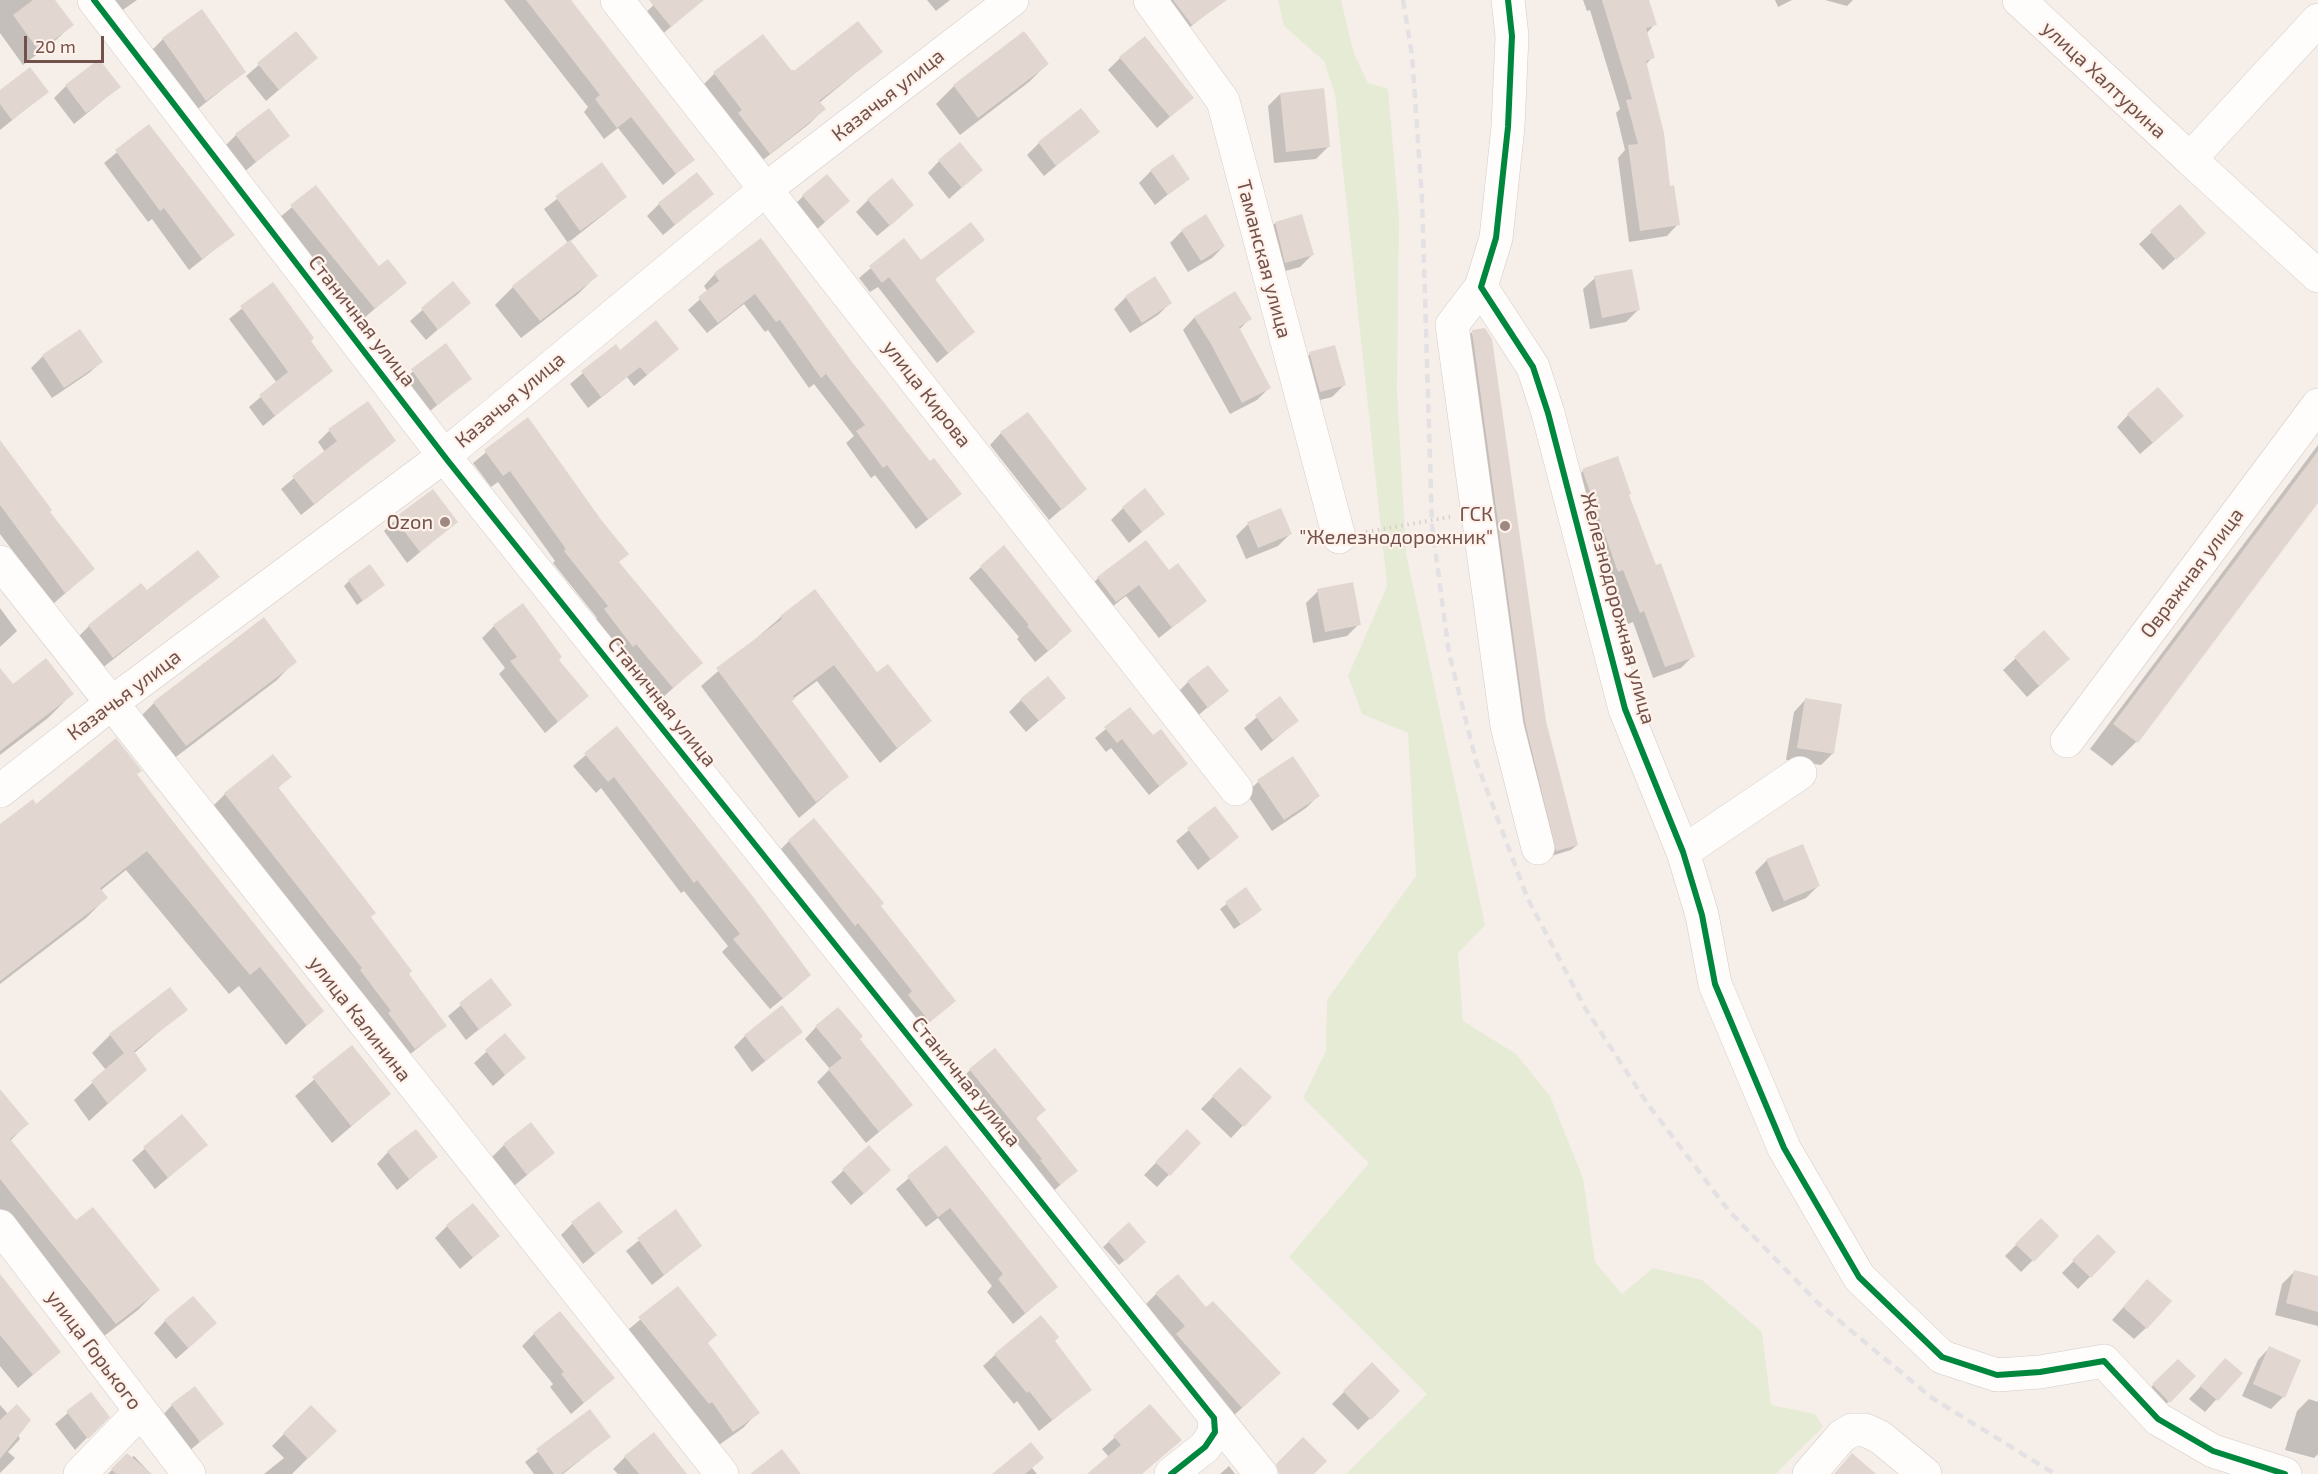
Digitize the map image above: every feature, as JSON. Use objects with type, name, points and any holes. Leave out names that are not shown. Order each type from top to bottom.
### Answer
[{"type":"street","name":"Станичная улица","points":[[94,0],[444,456],[1261,1474]]},
{"type":"street","name":"улица Кирова","points":[[617,0],[1236,789]]},
{"type":"street","name":"Казачья улица","points":[[0,790],[444,456],[766,189],[1012,0]]},
{"type":"street","name":"Таманская улица","points":[[1150,0],[1223,101],[1339,537]]},
{"type":"street","points":[[1508,0],[1512,36],[1508,127],[1496,238],[1481,287],[1452,325],[1507,726],[1538,848]]},
{"type":"street","name":"улица Халтурина","points":[[2019,0],[2190,159]]},
{"type":"street","points":[[2318,20],[2190,159],[2318,276]]},
{"type":"street","name":"Железнодорожная улица","points":[[1481,287],[1533,367],[1548,413],[1625,709],[1683,852],[1702,915],[1714,984],[1784,1148],[1835,1238],[1867,1285],[1942,1357],[1997,1376],[2040,1372],[2104,1361],[2158,1419],[2213,1451],[2285,1474]]},
{"type":"street","name":"Овражная улица","points":[[2067,741],[2318,405]]},
{"type":"street","name":"улица Калинина","points":[[0,562],[110,705],[722,1474]]},
{"type":"street","points":[[1683,852],[1800,773]]},
{"type":"street","name":"улица Горького","points":[[0,1226],[189,1474]]},
{"type":"street","points":[[80,1474],[141,1411]]},
{"type":"street","points":[[1171,1474],[1205,1447],[1215,1432],[1214,1418]]},
{"type":"street","points":[[1809,1474],[1842,1436],[1852,1430],[1865,1430],[1880,1437],[1925,1474]]},
{"type":"path","points":[[1339,537],[1478,512]]},
{"type":"green space","points":[[1278,0],[1341,0],[1354,54],[1368,83],[1388,89],[1399,217],[1397,390],[1406,553],[1485,925],[1458,953],[1463,1021],[1516,1054],[1550,1096],[1583,1178],[1595,1262],[1622,1294],[1653,1268],[1702,1280],[1762,1332],[1771,1405],[1815,1414],[1823,1427],[1776,1474],[1346,1474],[1427,1394],[1289,1257],[1369,1163],[1303,1098],[1326,1051],[1327,1000],[1416,876],[1408,733],[1362,714],[1348,676],[1387,586],[1335,94],[1324,61],[1284,26]]},
{"type":"building","points":[[33,0],[55,0],[74,25],[39,51],[13,15]]},
{"type":"building","points":[[526,0],[571,0],[695,160],[676,174],[631,117],[617,128],[595,99],[600,95]]},
{"type":"building","points":[[649,0],[704,0],[671,27]]},
{"type":"building","points":[[1173,0],[1227,0],[1192,25]]},
{"type":"building","points":[[1602,0],[1649,0],[1657,25],[1646,28],[1655,58],[1646,61],[1664,133],[1670,186],[1674,185],[1680,225],[1640,231],[1628,145],[1638,144],[1626,100],[1632,99]]},
{"type":"building","points":[[202,9],[246,72],[206,101],[162,38]]},
{"type":"building","points":[[858,21],[883,52],[819,101],[826,109],[770,154],[738,113],[742,110],[713,72],[763,34],[791,70],[795,70]]},
{"type":"building","points":[[296,31],[318,58],[279,90],[257,63]]},
{"type":"building","points":[[1024,31],[1049,64],[978,118],[953,85]]},
{"type":"building","points":[[1145,36],[1194,98],[1170,117],[1119,57]]},
{"type":"building","points":[[99,59],[121,87],[86,113],[65,85]]},
{"type":"building","points":[[30,67],[49,92],[12,120],[0,104],[0,90]]},
{"type":"building","points":[[1324,88],[1330,147],[1286,152],[1280,93]]},
{"type":"building","points":[[269,108],[290,136],[256,162],[235,134]]},
{"type":"building","points":[[1081,108],[1100,132],[1056,166],[1038,142]]},
{"type":"building","points":[[149,124],[235,235],[202,259],[164,208],[160,211],[115,150]]},
{"type":"building","points":[[960,142],[983,170],[962,188],[938,160]]},
{"type":"building","points":[[1173,154],[1190,179],[1168,195],[1150,170]]},
{"type":"building","points":[[602,162],[627,197],[580,231],[555,196]]},
{"type":"building","points":[[697,172],[714,194],[675,225],[658,203]]},
{"type":"building","points":[[827,174],[850,201],[825,222],[802,195]]},
{"type":"building","points":[[892,178],[914,205],[890,226],[867,199]]},
{"type":"building","points":[[316,185],[379,266],[388,259],[407,283],[375,309],[290,205]]},
{"type":"building","points":[[2180,204],[2206,233],[2176,260],[2150,231]]},
{"type":"building","points":[[1206,214],[1225,246],[1201,261],[1181,230]]},
{"type":"building","points":[[1302,214],[1314,255],[1285,263],[1275,222]]},
{"type":"building","points":[[971,222],[985,240],[935,279],[975,332],[948,353],[889,277],[882,283],[869,266],[904,238],[921,260]]},
{"type":"building","points":[[761,238],[852,362],[930,461],[934,458],[962,494],[928,519],[887,465],[883,468],[856,431],[865,425],[826,374],[821,378],[780,320],[776,322],[755,294],[718,323],[698,297],[719,281],[714,273]]},
{"type":"building","points":[[570,240],[598,276],[540,321],[512,286]]},
{"type":"building","points":[[1632,269],[1640,310],[1602,318],[1594,276]]},
{"type":"building","points":[[1155,276],[1172,303],[1142,323],[1125,296]]},
{"type":"building","points":[[453,281],[471,303],[438,330],[421,308]]},
{"type":"building","points":[[273,282],[314,338],[311,341],[333,371],[275,416],[259,395],[288,372],[240,306]]},
{"type":"building","points":[[1235,291],[1252,319],[1239,327],[1271,388],[1242,403],[1194,317]]},
{"type":"building","points":[[656,320],[679,349],[647,375],[640,367],[601,397],[581,371],[616,344],[620,350]]},
{"type":"building","name":"ГСК \"Железнодорожник\"","points":[[1485,328],[1492,339],[1546,721],[1578,845],[1556,851],[1525,722],[1472,330]]},
{"type":"building","points":[[80,329],[103,362],[64,388],[42,355]]},
{"type":"building","points":[[446,343],[472,379],[437,405],[411,369]]},
{"type":"building","points":[[1335,345],[1346,385],[1320,392],[1309,352]]},
{"type":"building","points":[[2158,387],[2184,416],[2153,443],[2127,414]]},
{"type":"building","points":[[368,401],[396,441],[314,504],[292,476],[337,441],[328,429]]},
{"type":"building","points":[[1028,412],[1087,489],[1062,510],[1000,432]]},
{"type":"building","points":[[528,417],[602,521],[629,554],[619,562],[703,663],[673,688],[636,644],[633,647],[604,609],[608,606],[564,551],[566,549],[510,471],[503,476],[484,450]]},
{"type":"building","points":[[0,440],[52,510],[50,512],[95,569],[65,593],[0,505]]},
{"type":"building","points":[[2318,451],[2318,503],[2138,743],[2113,724]]},
{"type":"building","points":[[1618,456],[1631,494],[1629,495],[1656,565],[1661,563],[1695,657],[1665,667],[1644,611],[1640,613],[1623,570],[1618,572],[1582,469]]},
{"type":"building","points":[[1145,488],[1165,514],[1142,532],[1122,507]]},
{"type":"building","points":[[433,489],[458,522],[420,552],[394,518]]},
{"type":"building","points":[[1281,508],[1292,534],[1258,548],[1247,522]]},
{"type":"building","points":[[1146,540],[1169,570],[1178,563],[1207,601],[1172,628],[1139,585],[1116,602],[1097,577]]},
{"type":"building","points":[[1004,545],[1072,631],[1048,651],[980,566]]},
{"type":"building","points":[[198,550],[220,577],[113,658],[88,625],[141,583],[147,590]]},
{"type":"building","points":[[370,564],[385,585],[363,601],[348,580]]},
{"type":"building","points":[[1353,582],[1361,625],[1325,632],[1317,589]]},
{"type":"building","points":[[815,589],[877,672],[888,664],[932,721],[897,748],[834,665],[793,696],[795,699],[792,701],[849,777],[816,802],[716,668],[782,619],[780,616]]},
{"type":"building","points":[[523,603],[562,657],[559,660],[589,696],[558,722],[510,661],[517,657],[493,625]]},
{"type":"building","points":[[264,617],[297,662],[186,746],[153,702]]},
{"type":"building","points":[[2044,630],[2070,659],[2039,686],[2014,657]]},
{"type":"building","points":[[46,658],[74,694],[0,751],[0,668],[13,684]]},
{"type":"building","points":[[1208,665],[1229,691],[1208,708],[1187,681]]},
{"type":"building","points":[[1048,676],[1066,698],[1039,721],[1020,699]]},
{"type":"building","points":[[1280,696],[1299,721],[1273,740],[1255,715]]},
{"type":"building","points":[[1805,698],[1842,704],[1834,754],[1797,748]]},
{"type":"building","points":[[1130,707],[1153,735],[1161,729],[1188,764],[1159,786],[1122,739],[1117,743],[1104,727]]},
{"type":"building","points":[[617,726],[754,898],[811,975],[783,999],[733,939],[740,934],[697,880],[694,883],[614,777],[608,782],[584,753]]},
{"type":"building","points":[[116,738],[142,771],[137,774],[177,827],[324,1011],[307,1026],[260,967],[250,975],[147,851],[100,888],[108,898],[0,981],[0,824],[33,799],[36,804]]},
{"type":"building","points":[[273,754],[292,777],[278,787],[376,913],[371,917],[412,971],[409,974],[447,1026],[415,1049],[388,1013],[391,1011],[360,970],[362,968],[224,793]]},
{"type":"building","points":[[1293,756],[1320,796],[1284,820],[1257,780]]},
{"type":"building","points":[[1215,806],[1239,837],[1211,860],[1187,828]]},
{"type":"building","points":[[814,818],[884,903],[881,906],[956,1001],[930,1022],[908,995],[912,991],[858,923],[855,926],[788,840]]},
{"type":"building","points":[[1803,844],[1820,886],[1784,901],[1766,859]]},
{"type":"building","points":[[1246,887],[1262,910],[1241,925],[1225,902]]},
{"type":"building","points":[[491,978],[512,1005],[479,1030],[459,1003]]},
{"type":"building","points":[[170,987],[188,1010],[134,1051],[147,1070],[108,1104],[91,1081],[124,1053],[109,1034]]},
{"type":"building","points":[[782,1005],[803,1032],[765,1061],[744,1035]]},
{"type":"building","points":[[838,1007],[863,1036],[860,1039],[913,1105],[879,1132],[828,1069],[842,1058],[815,1026]]},
{"type":"building","points":[[505,1033],[526,1058],[505,1075],[485,1050]]},
{"type":"building","points":[[352,1045],[391,1094],[351,1126],[312,1077]]},
{"type":"building","points":[[995,1048],[1046,1110],[1036,1118],[1078,1171],[1060,1185],[1040,1160],[1042,1159],[969,1069]]},
{"type":"building","points":[[1240,1067],[1272,1097],[1244,1127],[1212,1096]]},
{"type":"building","points":[[0,1089],[29,1124],[10,1139],[76,1220],[93,1207],[160,1290],[116,1324],[0,1179]]},
{"type":"building","points":[[182,1114],[208,1145],[168,1178],[143,1147]]},
{"type":"building","points":[[531,1122],[555,1153],[527,1175],[503,1144]]},
{"type":"building","points":[[416,1129],[438,1157],[409,1179],[387,1151]]},
{"type":"building","points":[[1187,1129],[1201,1143],[1170,1176],[1155,1162]]},
{"type":"building","points":[[869,1145],[891,1170],[864,1194],[842,1169]]},
{"type":"building","points":[[946,1145],[1058,1287],[1025,1313],[998,1279],[1003,1274],[950,1208],[938,1217],[907,1176]]},
{"type":"building","points":[[599,1201],[623,1232],[595,1254],[571,1222]]},
{"type":"building","points":[[473,1203],[500,1236],[473,1258],[446,1225]]},
{"type":"building","points":[[676,1209],[702,1246],[664,1275],[637,1238]]},
{"type":"building","points":[[2041,1218],[2059,1236],[2034,1262],[2015,1244]]},
{"type":"building","points":[[1129,1222],[1146,1242],[1125,1261],[1108,1241]]},
{"type":"building","points":[[2098,1234],[2116,1252],[2091,1278],[2072,1260]]},
{"type":"building","points":[[2294,1270],[2318,1276],[2318,1312],[2286,1303]]},
{"type":"building","points":[[0,1274],[61,1352],[33,1375],[0,1335]]},
{"type":"building","points":[[1178,1274],[1206,1307],[1213,1301],[1281,1373],[1242,1408],[1176,1334],[1185,1326],[1155,1293]]},
{"type":"building","points":[[2147,1279],[2172,1301],[2147,1329],[2123,1307]]},
{"type":"building","points":[[678,1286],[717,1335],[708,1343],[760,1413],[733,1432],[712,1402],[709,1404],[638,1317]]},
{"type":"building","points":[[193,1296],[217,1323],[188,1348],[164,1320]]},
{"type":"building","points":[[560,1311],[615,1378],[584,1403],[561,1374],[564,1372],[533,1333]]},
{"type":"building","points":[[1041,1315],[1059,1337],[1055,1341],[1092,1390],[1052,1420],[1029,1391],[1027,1393],[994,1354]]},
{"type":"building","points":[[2269,1346],[2301,1360],[2285,1398],[2253,1384]]},
{"type":"building","points":[[2225,1358],[2243,1373],[2218,1401],[2200,1386]]},
{"type":"building","points":[[2178,1359],[2196,1376],[2170,1403],[2152,1384]]},
{"type":"building","points":[[1372,1362],[1400,1391],[1371,1420],[1343,1391]]},
{"type":"building","points":[[195,1386],[224,1424],[200,1442],[171,1404]]},
{"type":"building","points":[[91,1392],[110,1417],[88,1439],[66,1411]]},
{"type":"building","points":[[17,1404],[31,1420],[0,1459],[0,1420]]},
{"type":"building","points":[[1150,1404],[1182,1440],[1142,1474],[1087,1474],[1121,1445],[1113,1436]]},
{"type":"building","points":[[311,1405],[337,1431],[308,1459],[283,1433]]},
{"type":"building","points":[[590,1409],[611,1437],[561,1474],[554,1474],[536,1449]]},
{"type":"building","points":[[654,1432],[687,1474],[639,1474],[624,1456]]},
{"type":"building","points":[[1303,1437],[1327,1461],[1314,1474],[1279,1474],[1276,1464]]},
{"type":"building","points":[[1031,1442],[1044,1458],[1025,1474],[992,1474]]},
{"type":"building","points":[[782,1449],[801,1474],[750,1474]]},
{"type":"building","points":[[127,1453],[152,1474],[116,1474],[111,1469]]},
{"type":"building","points":[[1852,1453],[1876,1474],[1834,1474]]},
{"type":"railway","points":[[1403,0],[1412,55],[1422,198],[1432,526],[1449,653],[1476,761],[1527,897],[1585,1008],[1647,1103],[1729,1211],[1819,1304],[1932,1398],[2055,1474]]},
{"type":"cycle path","points":[[94,0],[448,461],[1214,1418],[1215,1432],[1205,1447],[1171,1474]]},
{"type":"cycle path","points":[[1508,0],[1512,36],[1508,127],[1496,238],[1481,287],[1533,367],[1548,413],[1625,709],[1683,852],[1702,915],[1715,984],[1784,1148],[1859,1277],[1942,1357],[1997,1375],[2040,1372],[2104,1361],[2158,1419],[2213,1451],[2285,1474]]},
{"type":"place","name":"Ozon","points":[[445,522]]},
{"type":"place","name":"ГСК \"Железнодорожник\"","points":[[1505,526]]}]
